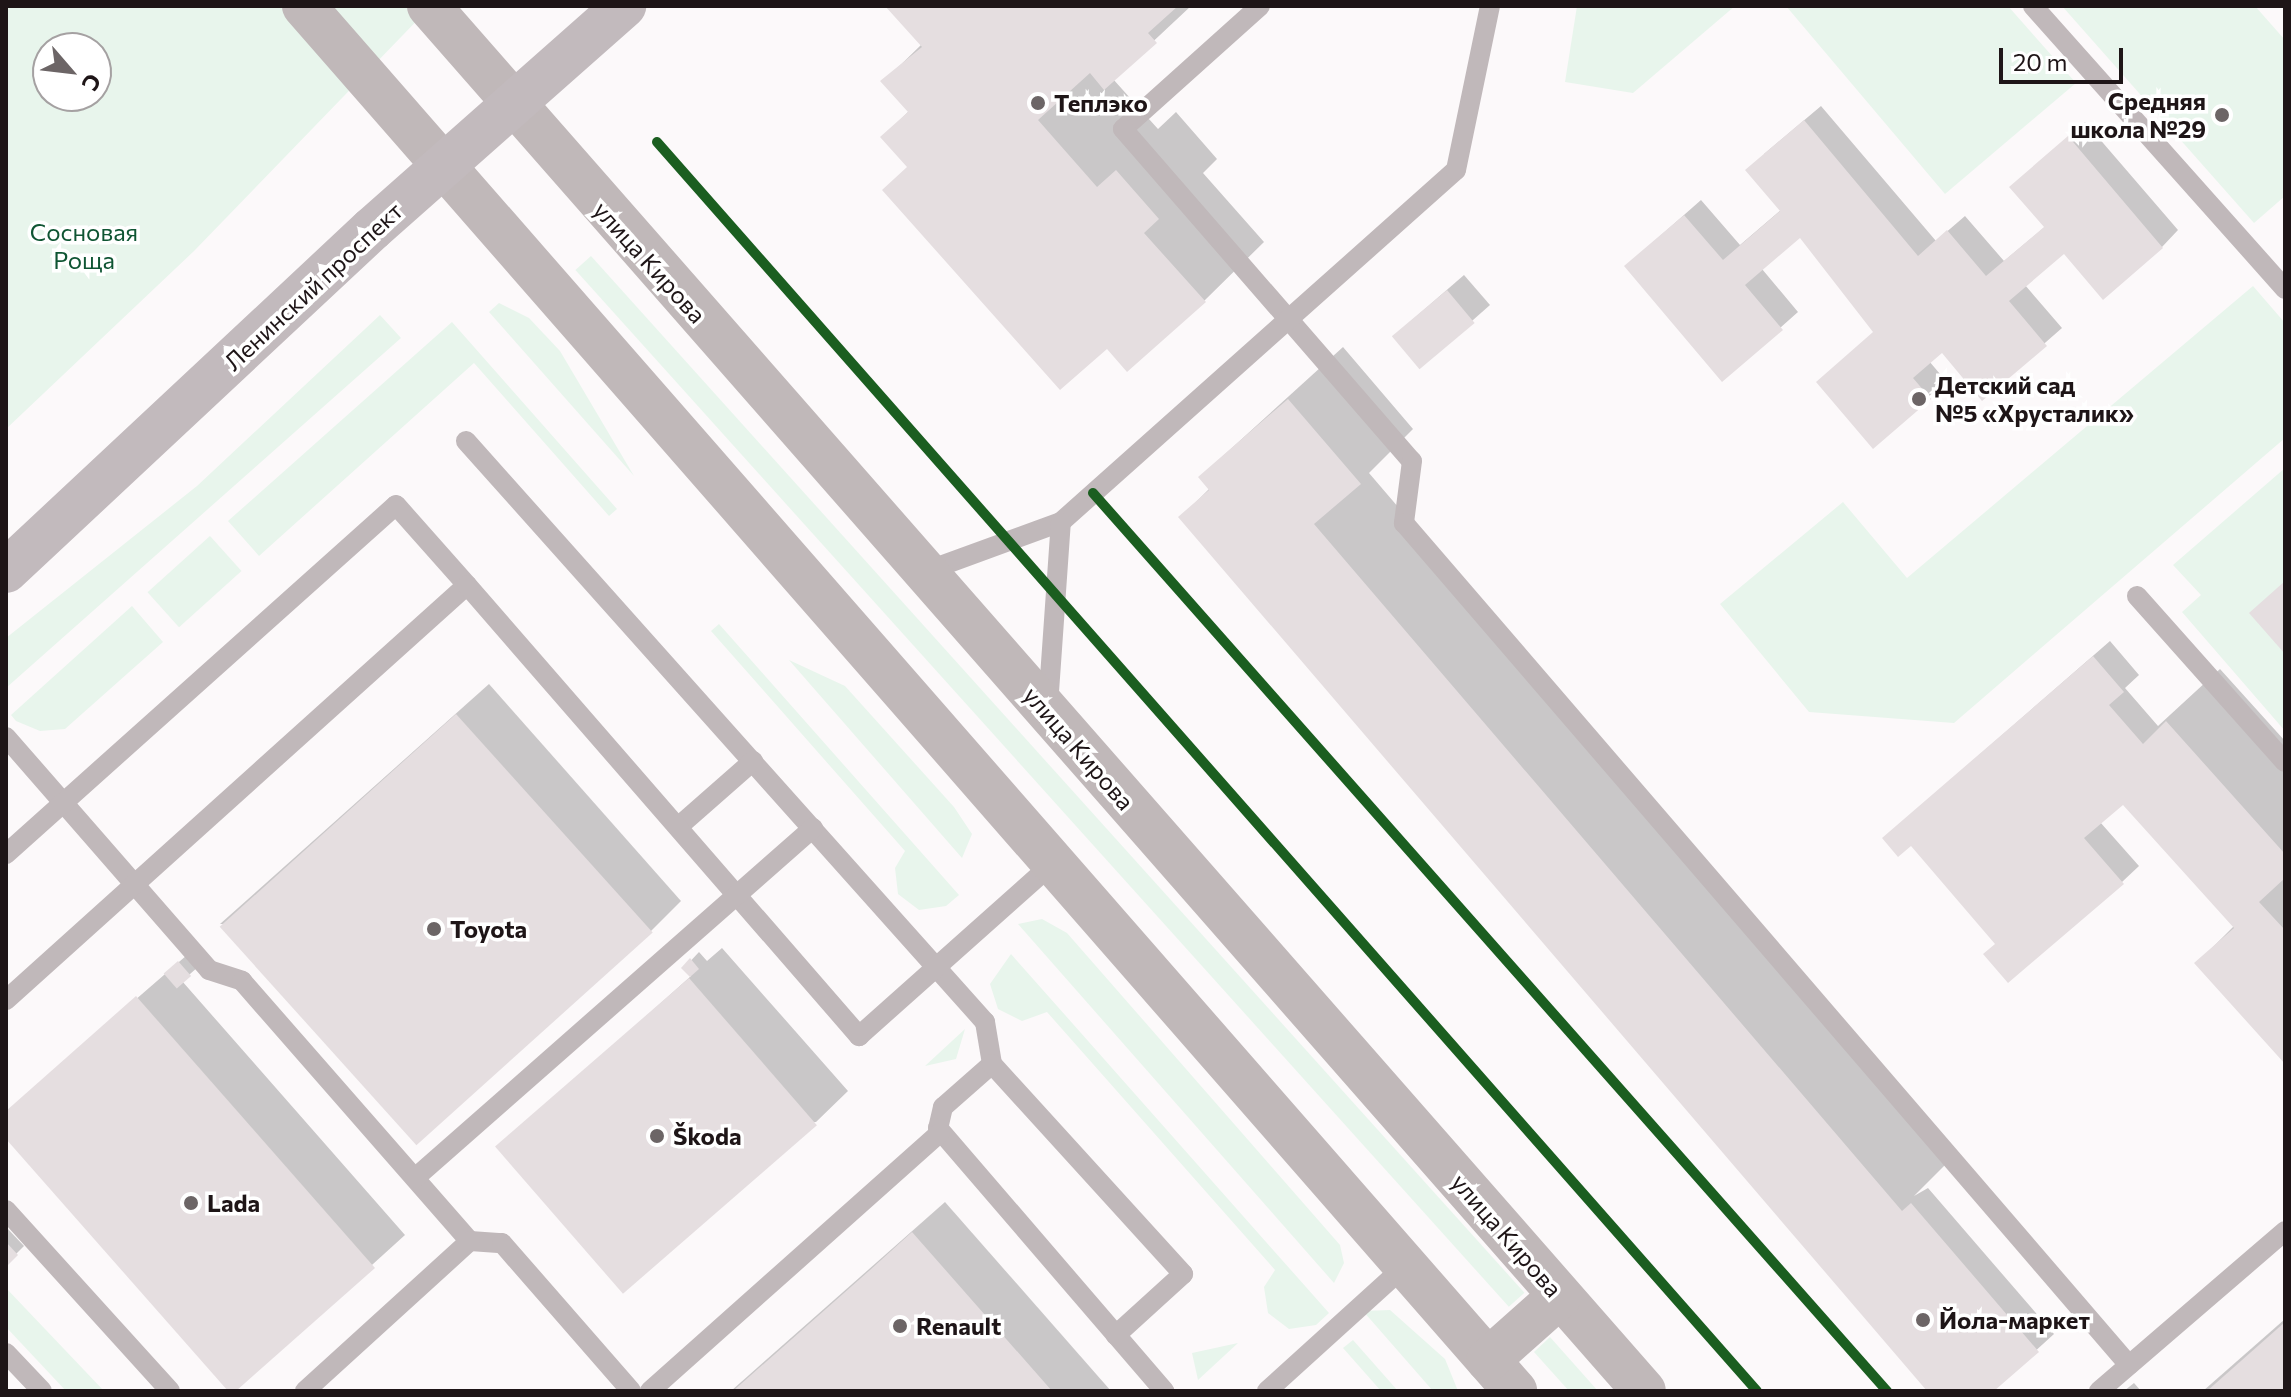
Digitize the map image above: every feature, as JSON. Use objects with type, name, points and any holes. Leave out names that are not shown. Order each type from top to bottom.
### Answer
[{"type":"main road","points":[[304,6],[443,169],[1502,1375],[1560,1296]]},
{"type":"main road","name":"улица Кирова","points":[[429,6],[513,106],[1644,1391]]},
{"type":"main road","name":"Ленинский проспект","points":[[6,571],[624,6]]},
{"type":"lane","points":[[1260,6],[1123,129],[1412,461],[1404,523],[2129,1365]]},
{"type":"lane","points":[[924,572],[1061,522],[1456,170],[1490,6]]},
{"type":"lane","points":[[2033,6],[2285,289]]},
{"type":"lane","points":[[466,441],[985,1022],[992,1064],[1183,1274],[1116,1335]]},
{"type":"lane","points":[[6,854],[396,505],[859,1036],[1052,864]]},
{"type":"lane","points":[[1048,713],[1061,522]]},
{"type":"lane","points":[[6,1000],[467,585]]},
{"type":"lane","points":[[2137,596],[2285,762]]},
{"type":"lane","points":[[6,737],[209,970],[242,981],[470,1241],[502,1243],[631,1391]]},
{"type":"lane","points":[[6,755],[28,762]]},
{"type":"lane","points":[[678,827],[753,761]]},
{"type":"lane","points":[[415,1178],[813,828]]},
{"type":"lane","points":[[992,1064],[938,1114],[940,1133],[1164,1391]]},
{"type":"lane","points":[[650,1391],[940,1133]]},
{"type":"lane","points":[[6,1210],[170,1391]]},
{"type":"lane","points":[[2099,1391],[2285,1231]]},
{"type":"lane","points":[[305,1391],[470,1241]]},
{"type":"lane","points":[[1267,1391],[1405,1266]]},
{"type":"lane","points":[[6,1353],[42,1391]]},
{"type":"green space","name":"Сосновая Роща","points":[[6,6],[431,6],[194,251],[6,429]]},
{"type":"green space","points":[[1577,6],[1735,6],[1633,93],[1565,82]]},
{"type":"green space","points":[[1786,6],[2008,6],[2076,83],[1945,194]]},
{"type":"green space","name":"Средняя школа №29","points":[[2062,6],[2255,6],[2285,40],[2285,196],[2254,223]]},
{"type":"green space","points":[[591,256],[1524,1293],[1509,1307],[575,270]]},
{"type":"green space","points":[[2253,286],[2285,323],[2285,438],[1954,723],[1809,712],[1720,604],[1843,502],[1907,578]]},
{"type":"green space","points":[[499,303],[529,318],[560,351],[634,476],[489,312]]},
{"type":"green space","points":[[380,315],[401,338],[6,688],[6,638],[197,486]]},
{"type":"green space","points":[[452,322],[617,509],[609,516],[474,363],[259,556],[228,521]]},
{"type":"green space","points":[[2285,468],[2285,731],[2182,612],[2201,595],[2173,565]]},
{"type":"green space","points":[[210,536],[241,571],[179,627],[148,592]]},
{"type":"green space","points":[[132,606],[163,642],[65,729],[40,731],[16,721],[11,715]]},
{"type":"green space","points":[[719,624],[959,895],[946,906],[919,910],[898,894],[895,868],[905,851],[711,631]]},
{"type":"green space","points":[[789,660],[845,686],[954,807],[972,834],[962,858]]},
{"type":"green space","points":[[1042,919],[1067,933],[1340,1245],[1344,1263],[1334,1283],[1018,924]]},
{"type":"green space","points":[[1011,954],[1329,1313],[1316,1325],[1289,1329],[1268,1313],[1264,1287],[1275,1270],[1047,1012],[1022,1021],[998,1009],[990,984]]},
{"type":"green space","points":[[965,1029],[956,1059],[925,1066]]},
{"type":"green space","points":[[6,1288],[104,1391],[66,1391],[6,1327]]},
{"type":"green space","points":[[1390,1310],[1445,1359],[1458,1391],[1433,1391],[1363,1311]]},
{"type":"green space","points":[[1550,1337],[1598,1391],[1569,1391],[1534,1352]]},
{"type":"green space","points":[[1353,1340],[1398,1391],[1381,1391],[1343,1348]]},
{"type":"green space","points":[[1238,1343],[1198,1380],[1192,1353]]},
{"type":"building","points":[[885,6],[1178,6],[1148,33],[1157,43],[1104,90],[1090,73],[1038,120],[1097,187],[1116,170],[1159,219],[1144,233],[1206,302],[1127,372],[1107,349],[1060,390],[882,190],[907,167],[880,137],[908,112],[880,81],[922,47]]},
{"type":"building","points":[[1804,120],[1918,256],[1947,230],[1986,276],[2044,227],[2009,187],[2068,136],[2163,248],[2103,300],[2064,254],[2009,301],[2047,346],[1982,401],[1942,353],[1913,378],[1931,399],[1873,449],[1816,382],[1873,332],[1800,238],[1745,285],[1783,330],[1722,382],[1624,266],[1684,215],[1723,260],[1780,211],[1745,170]]},
{"type":"building","points":[[1447,290],[1475,323],[1419,369],[1392,336]]},
{"type":"building","points":[[1288,399],[1361,484],[1314,524],[1902,1211],[1911,1203],[2039,1352],[1994,1391],[1927,1391],[1178,517],[1209,490],[1198,477]]},
{"type":"building","points":[[2285,581],[2285,654],[2249,613]]},
{"type":"building","points":[[2093,656],[2124,692],[2109,705],[2143,744],[2166,721],[2285,854],[2285,878],[2259,902],[2285,930],[2285,1064],[2194,963],[2234,928],[2123,805],[2084,838],[2124,884],[2008,983],[1983,954],[1995,944],[1911,846],[1898,857],[1882,838]]},
{"type":"building","name":"Toyota","points":[[456,714],[653,932],[416,1145],[220,927]]},
{"type":"building","points":[[690,958],[699,969],[690,977],[681,968]]},
{"type":"building","points":[[178,961],[191,976],[177,989],[164,973]]},
{"type":"building","name":"Škoda","points":[[689,978],[817,1125],[623,1294],[495,1147]]},
{"type":"building","name":"Lada","points":[[136,996],[375,1268],[236,1391],[228,1391],[6,1139],[6,1111]]},
{"type":"building","name":"Renault","points":[[912,1232],[1052,1391],[733,1391],[870,1270]]},
{"type":"building","points":[[6,1242],[18,1255],[6,1267]]},
{"type":"building","points":[[2285,1322],[2285,1391],[2207,1391]]},
{"type":"cycle path","points":[[657,142],[1757,1391]]},
{"type":"cycle path","points":[[1093,493],[1887,1391]]},
{"type":"place","name":"Теплэко","points":[[1038,103]]},
{"type":"place","name":"Средняя школа №29","points":[[2222,115]]},
{"type":"place","name":"Детский сад №5 «Хрусталик»","points":[[1919,399]]},
{"type":"place","name":"Toyota","points":[[434,929]]},
{"type":"place","name":"Škoda","points":[[657,1136]]},
{"type":"place","name":"Lada","points":[[191,1203]]},
{"type":"place","name":"Йола-маркет","points":[[1923,1320]]},
{"type":"place","name":"Renault","points":[[900,1326]]}]
